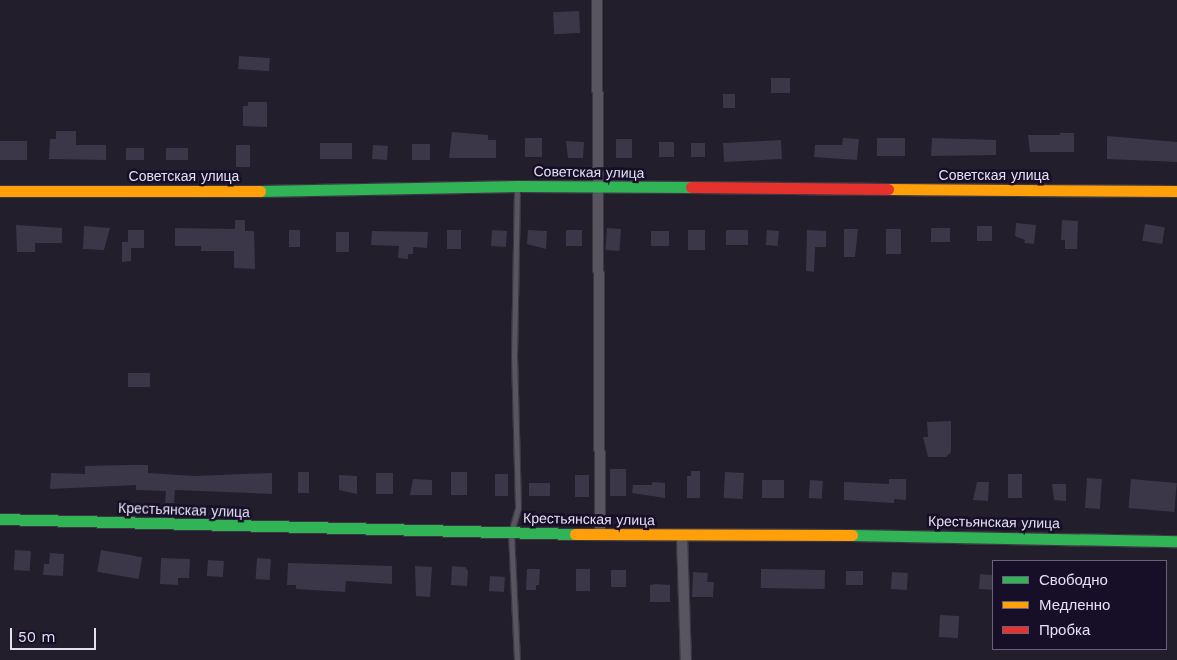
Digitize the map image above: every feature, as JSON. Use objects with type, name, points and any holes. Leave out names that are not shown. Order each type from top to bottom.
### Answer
[{"type":"street","points":[[597,0],[596,187],[600,534]]},
{"type":"street","name":"Советская улица","points":[[0,191],[212,192],[516,186],[1177,191]]},
{"type":"street","name":"Крестьянская улица","points":[[0,519],[512,533],[682,536],[946,535],[1177,541]]},
{"type":"street","points":[[682,536],[686,660]]},
{"type":"lane","points":[[516,186],[514,354],[518,508],[512,533],[517,660]]},
{"type":"building","points":[[579,11],[580,33],[554,34],[553,12]]},
{"type":"building","points":[[239,56],[270,58],[269,71],[238,69]]},
{"type":"building","points":[[771,78],[790,78],[790,93],[771,93]]},
{"type":"building","points":[[723,94],[735,94],[735,108],[723,108]]},
{"type":"building","points":[[248,102],[267,102],[267,127],[243,126],[243,106],[248,106]]},
{"type":"building","points":[[56,131],[76,131],[76,145],[106,145],[106,160],[49,159],[50,139],[56,139]]},
{"type":"building","points":[[452,132],[488,135],[488,140],[496,140],[496,158],[449,158]]},
{"type":"building","points":[[1060,133],[1074,133],[1074,152],[1030,152],[1028,135],[1060,135]]},
{"type":"building","points":[[1107,136],[1177,142],[1177,162],[1107,159]]},
{"type":"building","points":[[525,138],[542,138],[542,157],[525,157]]},
{"type":"building","points":[[843,138],[859,139],[857,160],[814,157],[815,145],[842,145]]},
{"type":"building","points":[[877,138],[905,138],[905,156],[877,156]]},
{"type":"building","points":[[932,138],[996,140],[996,155],[931,156]]},
{"type":"building","points":[[616,139],[632,139],[632,158],[616,158]]},
{"type":"building","points":[[781,140],[782,159],[724,162],[723,143]]},
{"type":"building","points":[[0,141],[27,141],[27,160],[0,160]]},
{"type":"building","points":[[566,141],[584,142],[583,158],[568,158]]},
{"type":"building","points":[[659,142],[674,142],[674,157],[659,157]]},
{"type":"building","points":[[320,143],[352,143],[352,159],[320,159]]},
{"type":"building","points":[[691,143],[705,143],[705,157],[691,157]]},
{"type":"building","points":[[412,144],[430,144],[430,160],[412,160]]},
{"type":"building","points":[[236,145],[250,145],[250,167],[236,167]]},
{"type":"building","points":[[373,145],[388,146],[387,160],[372,159]]},
{"type":"building","points":[[126,148],[144,148],[144,160],[126,160]]},
{"type":"building","points":[[166,148],[188,148],[188,160],[166,160]]},
{"type":"building","points":[[235,220],[245,220],[245,231],[254,231],[255,269],[234,268],[234,251],[201,251],[201,246],[175,246],[175,228],[235,229]]},
{"type":"building","points":[[1062,220],[1078,221],[1077,249],[1065,249],[1065,240],[1061,240]]},
{"type":"building","points":[[1016,223],[1036,225],[1034,244],[1024,243],[1025,240],[1015,236]]},
{"type":"building","points":[[1145,224],[1165,227],[1162,244],[1142,241]]},
{"type":"building","points":[[16,225],[62,228],[62,243],[35,243],[35,252],[17,252]]},
{"type":"building","points":[[84,226],[110,228],[104,250],[83,249]]},
{"type":"building","points":[[977,226],[992,226],[992,241],[977,241]]},
{"type":"building","points":[[607,228],[621,229],[619,251],[605,250]]},
{"type":"building","points":[[931,228],[950,228],[950,242],[931,242]]},
{"type":"building","points":[[844,229],[858,229],[855,257],[844,257]]},
{"type":"building","points":[[886,229],[901,229],[901,254],[886,254]]},
{"type":"building","points":[[128,230],[144,230],[144,248],[131,248],[131,261],[122,262],[122,242],[128,242]]},
{"type":"building","points":[[289,230],[300,230],[300,247],[289,247]]},
{"type":"building","points":[[447,230],[461,230],[461,249],[447,249]]},
{"type":"building","points":[[492,230],[507,231],[506,247],[491,246]]},
{"type":"building","points":[[528,230],[547,231],[546,249],[527,244]]},
{"type":"building","points":[[566,230],[582,230],[582,246],[566,246]]},
{"type":"building","points":[[688,230],[705,230],[705,250],[688,250]]},
{"type":"building","points":[[726,230],[748,230],[748,245],[726,245]]},
{"type":"building","points":[[767,230],[779,231],[778,246],[766,245]]},
{"type":"building","points":[[807,230],[826,231],[826,247],[815,247],[814,272],[806,271]]},
{"type":"building","points":[[372,231],[428,232],[427,248],[413,247],[413,254],[408,254],[408,259],[398,258],[399,246],[371,245]]},
{"type":"building","points":[[651,231],[669,231],[669,246],[651,246]]},
{"type":"building","points":[[336,232],[349,232],[349,252],[336,252]]},
{"type":"building","points":[[128,373],[150,373],[150,387],[128,387]]},
{"type":"building","points":[[951,421],[951,452],[946,457],[928,457],[923,437],[928,437],[927,422]]},
{"type":"building","points":[[148,465],[148,473],[194,476],[272,473],[272,494],[175,490],[174,503],[165,503],[166,491],[136,490],[136,485],[50,489],[51,473],[85,474],[85,466]]},
{"type":"building","points":[[610,469],[626,469],[626,496],[610,496]]},
{"type":"building","points":[[691,471],[700,471],[700,498],[687,498],[687,476],[691,476]]},
{"type":"building","points":[[298,472],[309,472],[309,493],[298,493]]},
{"type":"building","points":[[451,472],[467,472],[467,495],[451,495]]},
{"type":"building","points":[[725,472],[744,473],[743,499],[724,498]]},
{"type":"building","points":[[376,473],[393,473],[393,494],[376,494]]},
{"type":"building","points":[[495,474],[508,474],[508,496],[495,496]]},
{"type":"building","points":[[1008,474],[1022,474],[1022,498],[1008,498]]},
{"type":"building","points":[[339,475],[357,476],[357,494],[339,490]]},
{"type":"building","points":[[575,475],[589,475],[589,497],[575,497]]},
{"type":"building","points":[[1087,478],[1102,479],[1100,509],[1085,508]]},
{"type":"building","points":[[413,479],[432,480],[432,495],[410,495]]},
{"type":"building","points":[[889,479],[906,479],[906,500],[894,499],[894,503],[844,500],[844,482],[889,484]]},
{"type":"building","points":[[1131,479],[1177,483],[1174,512],[1128,508]]},
{"type":"building","points":[[762,480],[784,480],[784,498],[762,498]]},
{"type":"building","points":[[810,480],[823,481],[822,499],[809,498]]},
{"type":"building","points":[[652,482],[665,483],[665,498],[632,493],[633,485],[652,485]]},
{"type":"building","points":[[977,482],[989,482],[988,501],[973,500]]},
{"type":"building","points":[[529,483],[550,483],[550,496],[529,496]]},
{"type":"building","points":[[1052,484],[1066,484],[1066,501],[1054,500]]},
{"type":"building","points":[[15,550],[31,551],[30,571],[14,570]]},
{"type":"building","points":[[101,550],[142,557],[139,579],[97,572]]},
{"type":"building","points":[[50,553],[64,554],[63,576],[43,575],[44,564],[49,564]]},
{"type":"building","points":[[161,558],[190,559],[189,578],[178,578],[178,585],[160,584]]},
{"type":"building","points":[[257,558],[271,559],[270,580],[256,579]]},
{"type":"building","points":[[208,560],[224,561],[223,577],[207,576]]},
{"type":"building","points":[[288,563],[392,566],[392,584],[346,581],[345,592],[296,589],[296,585],[287,585]]},
{"type":"building","points":[[415,566],[432,567],[430,597],[416,596]]},
{"type":"building","points":[[452,566],[465,567],[468,571],[467,586],[451,585]]},
{"type":"building","points":[[527,569],[540,569],[539,585],[536,585],[536,590],[526,590]]},
{"type":"building","points":[[576,569],[590,569],[590,591],[576,591]]},
{"type":"building","points":[[761,569],[825,570],[825,589],[761,588]]},
{"type":"building","points":[[611,570],[626,570],[626,587],[611,587]]},
{"type":"building","points":[[846,571],[863,571],[863,585],[846,585]]},
{"type":"building","points":[[693,572],[708,573],[707,582],[714,582],[713,597],[692,597]]},
{"type":"building","points":[[892,572],[908,573],[907,590],[891,589]]},
{"type":"building","points":[[980,574],[992,575],[992,590],[979,589]]},
{"type":"building","points":[[490,576],[505,577],[504,592],[489,591]]},
{"type":"building","points":[[650,585],[670,585],[670,602],[650,602]]},
{"type":"building","points":[[940,615],[959,616],[958,638],[939,637]]},
{"type":"traffic: fast","points":[[260,191],[517,186],[691,187]]},
{"type":"traffic: fast","points":[[0,519],[575,534]]},
{"type":"traffic: fast","points":[[852,535],[1177,541]]},
{"type":"traffic: slow","points":[[888,189],[1177,191]]},
{"type":"traffic: slow","points":[[0,191],[260,191]]},
{"type":"traffic: slow","points":[[575,534],[852,535]]},
{"type":"traffic: jam","points":[[691,187],[888,189]]}]
